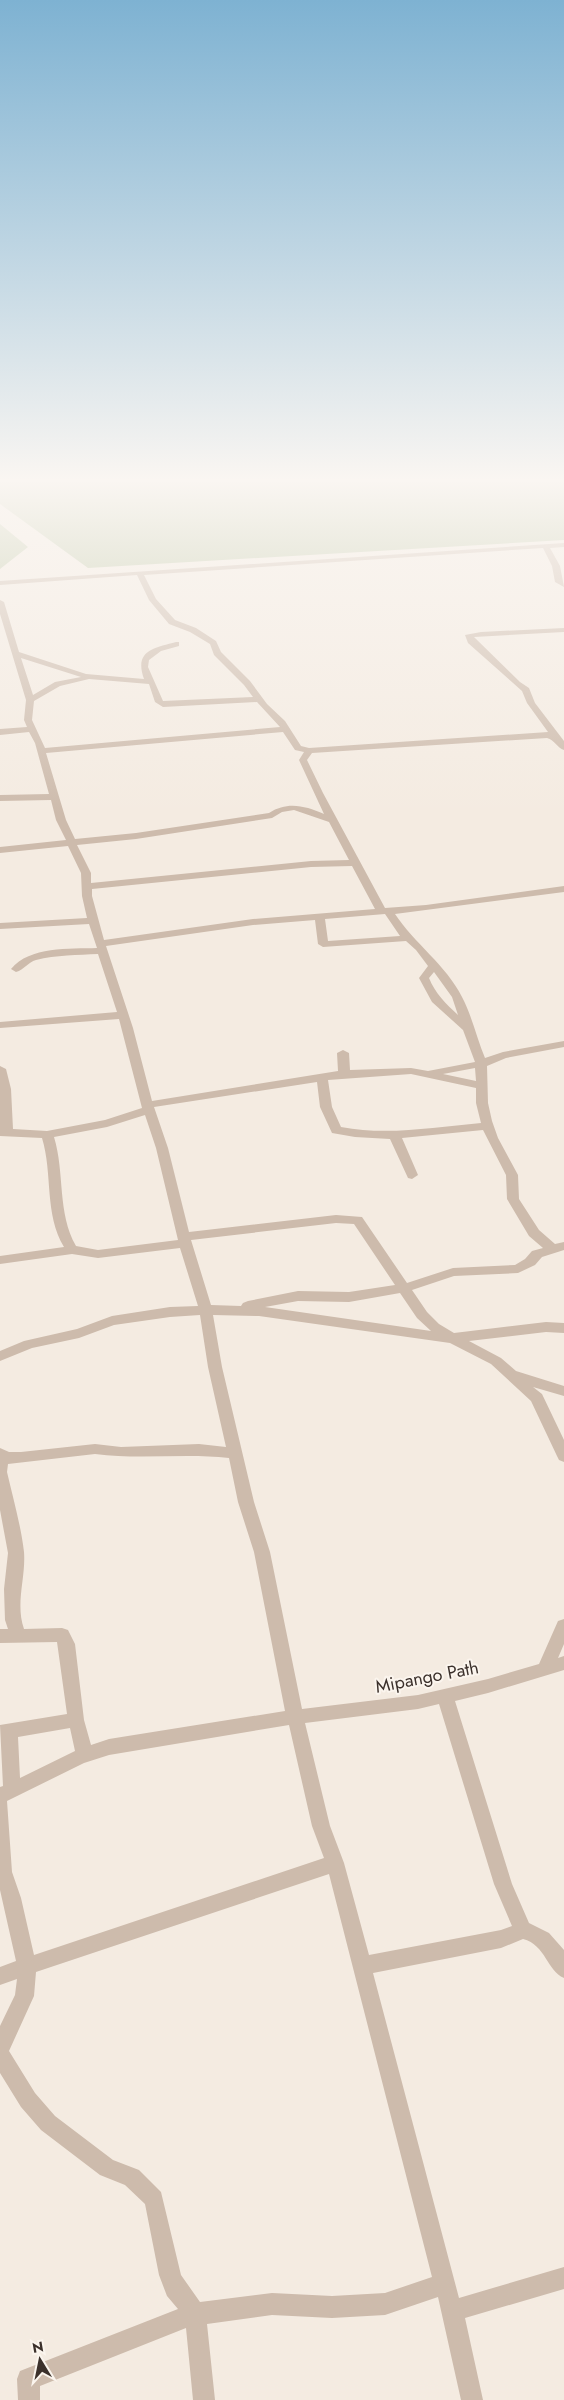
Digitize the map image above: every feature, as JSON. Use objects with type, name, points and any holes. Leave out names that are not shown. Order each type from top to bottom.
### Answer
[{"type":"street","points":[[148,590],[153,600],[172,622],[193,630],[213,643],[217,654],[247,683],[285,729],[296,747],[309,751],[560,740]]},
{"type":"street","points":[[0,602],[9,643],[30,700],[28,720],[42,751],[70,843],[86,873],[87,896],[93,921],[123,1015],[148,1108],[162,1148],[185,1240],[206,1310],[215,1367],[246,1502],[262,1552],[295,1717],[320,1826],[335,1863],[452,2311],[472,2400]]},
{"type":"street","points":[[560,740],[531,703],[526,690],[507,676],[472,641],[469,635],[497,632],[532,633],[564,630]]},
{"type":"street","points":[[9,643],[54,668],[95,678],[149,681]]},
{"type":"street","points":[[176,644],[158,649],[145,659],[144,667],[149,681],[153,683],[159,702],[162,704],[259,699]]},
{"type":"street","points":[[30,700],[58,684],[95,678]]},
{"type":"street","points":[[0,732],[32,729]]},
{"type":"street","points":[[42,751],[285,729]]},
{"type":"street","points":[[309,751],[303,760],[355,863],[385,911],[442,975],[457,997],[481,1064],[482,1103],[487,1126],[512,1175],[513,1199],[534,1233],[558,1248]]},
{"type":"street","points":[[0,798],[55,797]]},
{"type":"street","points":[[0,850],[136,836],[272,815],[280,808],[295,806],[332,820]]},
{"type":"street","points":[[87,886],[311,864],[355,863]]},
{"type":"street","points":[[16,969],[30,958],[253,922],[385,911],[564,889]]},
{"type":"street","points":[[320,917],[322,944],[410,938]]},
{"type":"street","points":[[0,926],[93,921]]},
{"type":"street","points":[[424,978],[433,966]]},
{"type":"street","points":[[424,978],[442,975]]},
{"type":"street","points":[[424,978],[442,1007],[467,1028]]},
{"type":"street","points":[[0,1024],[123,1015]]},
{"type":"street","points":[[426,1073],[481,1064],[503,1055],[564,1044]]},
{"type":"street","points":[[343,1053],[344,1074]]},
{"type":"street","points":[[0,1069],[5,1089],[4,1132],[47,1135],[107,1123],[148,1108],[344,1074],[426,1073],[481,1086]]},
{"type":"street","points":[[322,1078],[326,1107],[336,1130],[360,1136],[395,1136],[487,1126]]},
{"type":"street","points":[[47,1135],[51,1146],[58,1208],[67,1244],[72,1250]]},
{"type":"street","points":[[395,1136],[412,1175]]},
{"type":"street","points":[[0,1260],[72,1250],[98,1254],[336,1219],[358,1220],[422,1315],[434,1327],[496,1361],[537,1398],[564,1456]]},
{"type":"street","points":[[0,1356],[29,1344],[79,1332],[112,1321],[170,1312],[231,1309],[298,1296],[349,1297],[405,1288],[453,1272],[518,1269],[530,1262],[537,1254],[558,1248]]},
{"type":"street","points":[[231,1309],[371,1326],[453,1339],[546,1327],[564,1328]]},
{"type":"street","points":[[510,1374],[564,1391]]},
{"type":"street","points":[[19,1636],[12,1620],[12,1589],[16,1553],[0,1472],[1,1455],[22,1458],[95,1448],[121,1452],[199,1449],[235,1453]]},
{"type":"street","points":[[545,1669],[564,1626]]},
{"type":"street","points":[[0,1636],[62,1635],[67,1644],[76,1720],[85,1755]]},
{"type":"street","name":"Mipango Path","points":[[6,1793],[85,1755],[108,1747],[295,1717],[418,1702],[488,1686],[564,1663]]},
{"type":"street","points":[[446,1696],[503,1884],[523,1930]]},
{"type":"street","points":[[6,1793],[4,1731],[76,1720]]},
{"type":"street","points":[[0,1805],[3,1872],[12,1898],[27,1966],[24,1996],[0,2047]]},
{"type":"street","points":[[0,1976],[125,1931],[220,1902],[335,1863]]},
{"type":"street","points":[[361,1966],[501,1939],[523,1930],[532,1932],[543,1939],[557,1955],[564,1969]]},
{"type":"street","points":[[0,2054],[28,2100],[48,2123],[106,2168],[132,2177],[154,2199],[170,2275],[175,2288],[195,2313],[204,2400]]},
{"type":"street","points":[[452,2311],[564,2278]]},
{"type":"street","points":[[29,2400],[28,2379],[195,2313],[208,2313],[272,2304],[332,2307],[385,2304],[445,2284]]}]
